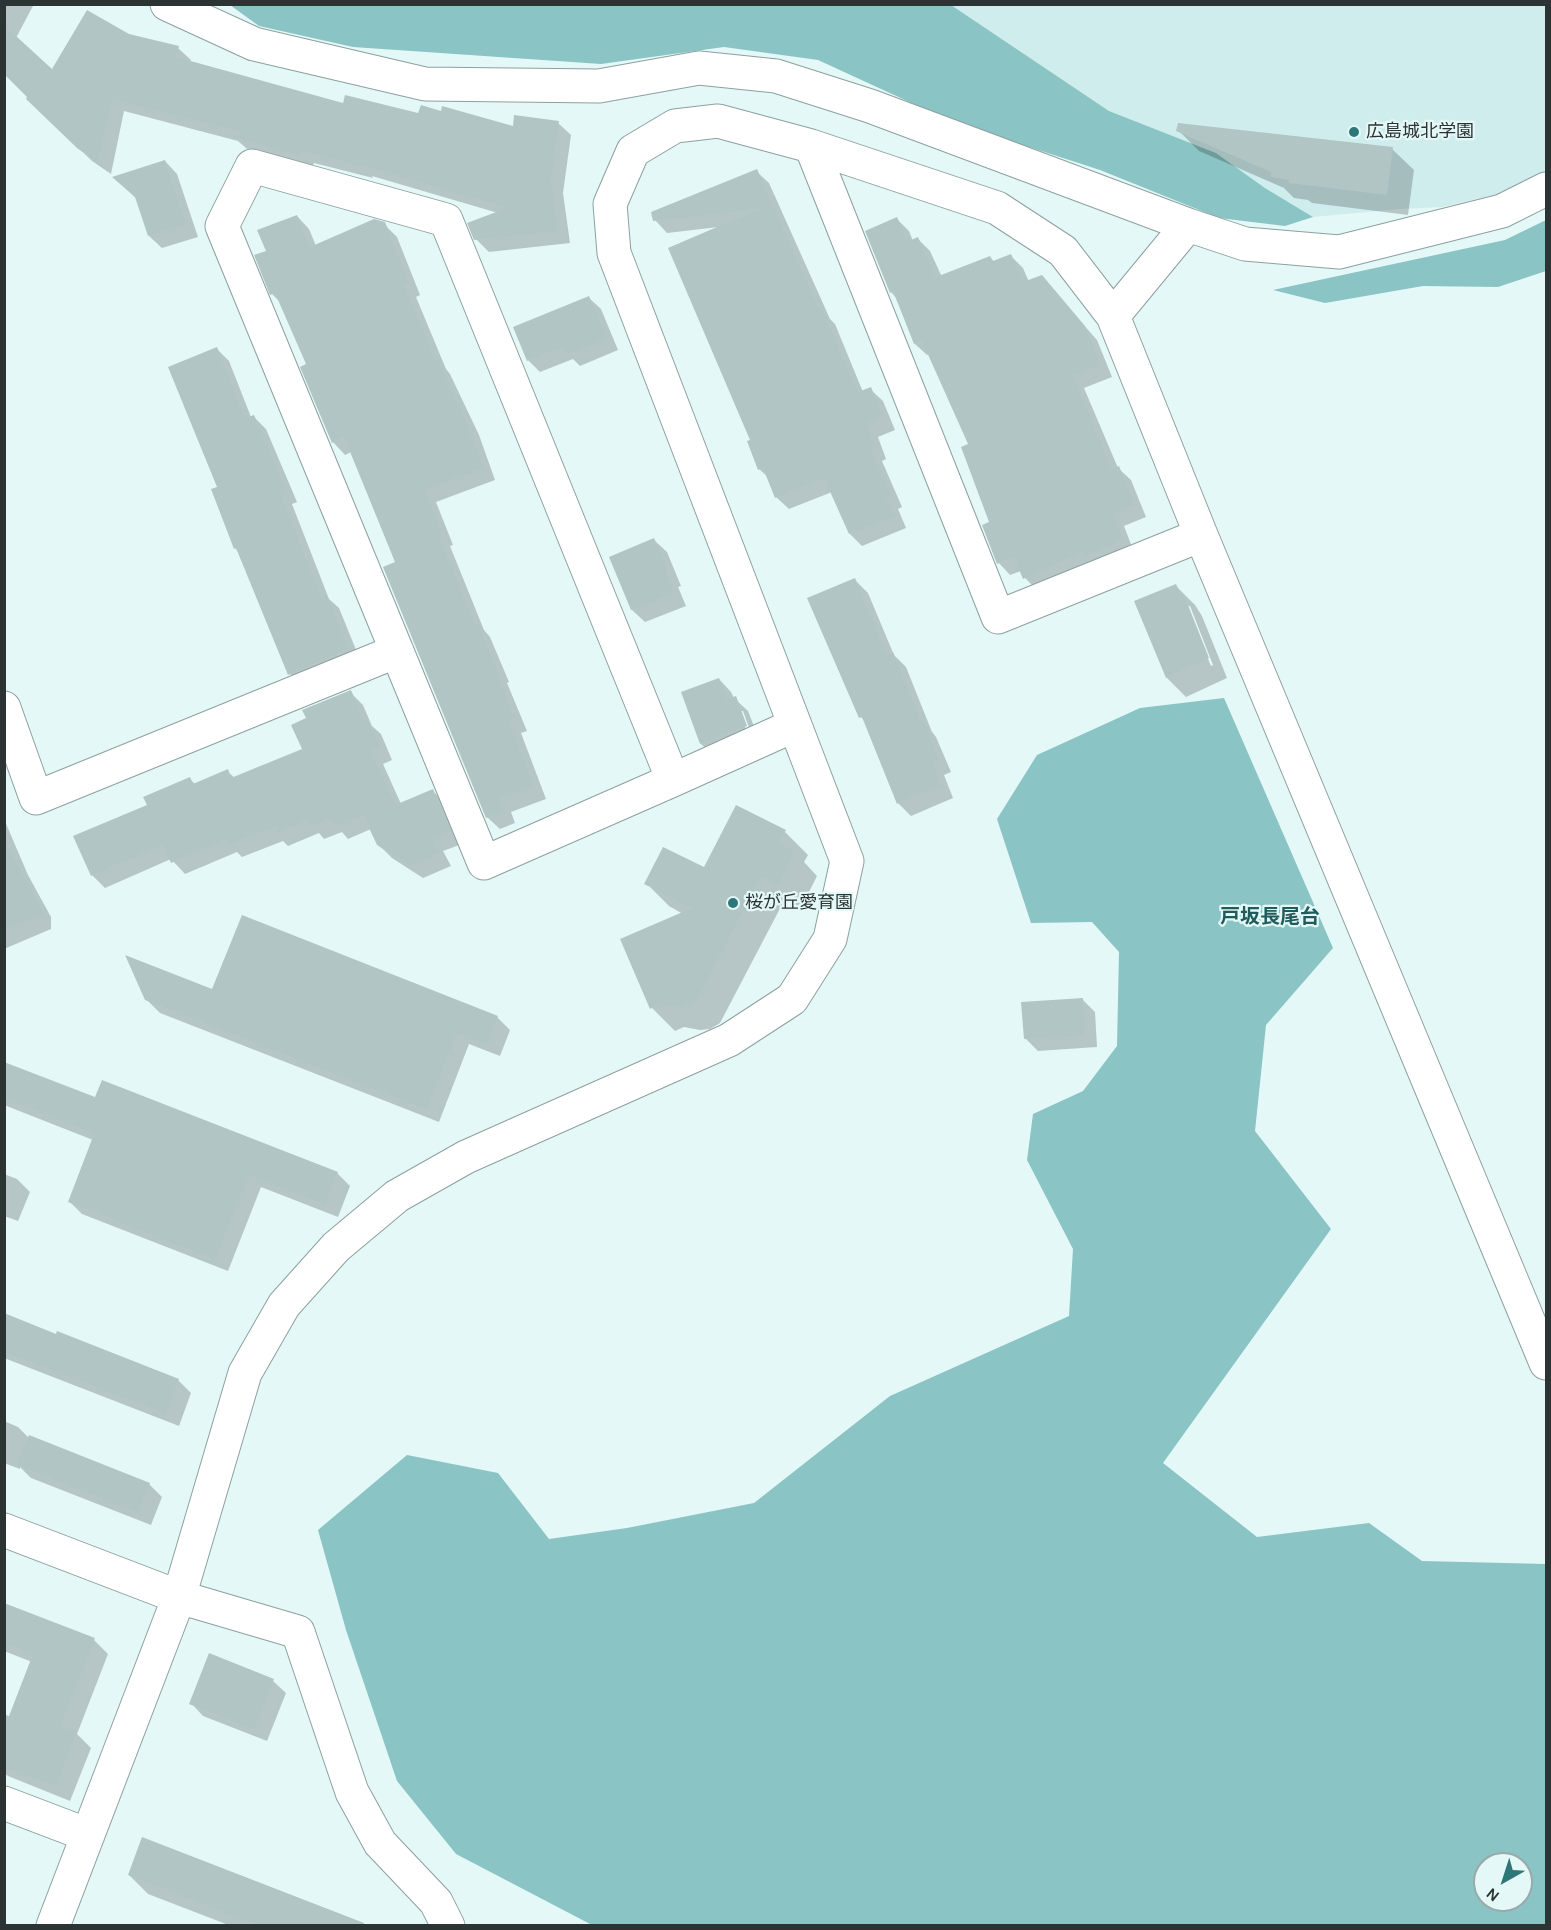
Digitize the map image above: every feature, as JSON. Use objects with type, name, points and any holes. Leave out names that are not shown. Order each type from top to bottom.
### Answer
[{"type":"street","points":[[167,4],[254,44],[425,84],[599,86],[699,68],[776,76],[870,106],[1188,225],[1245,244],[1339,252],[1502,211],[1546,189]]},
{"type":"street","points":[[53,1926],[179,1597],[245,1373],[284,1305],[336,1247],[397,1196],[466,1156],[729,1040],[792,999],[830,939],[847,861],[614,253],[610,204],[633,151],[675,126],[718,121],[811,146],[997,208],[1064,251],[1113,316],[1201,535],[1546,1363]]},
{"type":"street","points":[[811,146],[998,616],[1201,535]]},
{"type":"street","points":[[673,780],[446,220],[252,166],[222,226],[484,863],[673,780],[795,725]]},
{"type":"street","points":[[1113,316],[1188,225]]},
{"type":"street","points":[[4,708],[36,798],[397,651]]},
{"type":"street","points":[[4,1530],[179,1597],[298,1632],[352,1792],[380,1843],[436,1902],[448,1926]]},
{"type":"street","points":[[4,1803],[88,1835]]},
{"type":"shaded area","points":[[230,5],[951,5],[1109,111],[1216,153],[1265,188],[1313,217],[1285,226],[1219,218],[1100,170],[955,123],[818,60],[724,47],[601,64],[353,47],[259,26]]},
{"type":"shaded area","name":"広島城北学園","points":[[951,5],[1546,5],[1546,174],[1517,190],[1442,207],[1313,217],[1265,188],[1216,153],[1109,111]]},
{"type":"shaded area","points":[[1546,220],[1546,271],[1498,287],[1423,286],[1325,303],[1273,290],[1505,240]]},
{"type":"shaded area","points":[[1224,698],[1333,948],[1266,1025],[1255,1131],[1331,1229],[1163,1463],[1257,1537],[1369,1523],[1422,1561],[1546,1564],[1546,1925],[592,1925],[456,1854],[397,1781],[346,1630],[318,1530],[407,1455],[498,1473],[549,1539],[627,1528],[754,1503],[890,1396],[1069,1316],[1073,1249],[1027,1160],[1033,1114],[1083,1091],[1117,1046],[1119,952],[1092,922],[1031,923],[997,819],[1037,755],[1140,708]]},
{"type":"building","points":[[87,10],[129,34],[179,46],[176,57],[343,103],[345,95],[418,113],[421,105],[441,111],[442,106],[513,126],[514,115],[559,121],[551,180],[558,231],[474,240],[467,223],[507,208],[361,165],[362,167],[301,151],[300,156],[232,137],[243,133],[112,99],[98,163],[77,148],[26,99],[27,97],[4,74],[4,25],[52,69]]},
{"type":"building","points":[[1178,123],[1393,147],[1387,195],[1289,183],[1289,180],[1271,177],[1271,172],[1176,131]]},
{"type":"building","points":[[165,160],[186,224],[148,236],[135,197],[112,177]]},
{"type":"building","points":[[757,169],[820,311],[823,310],[858,392],[871,387],[883,417],[867,424],[875,446],[871,448],[891,494],[886,496],[895,516],[849,534],[824,478],[775,498],[763,468],[758,470],[747,441],[750,440],[668,248],[759,209],[653,221],[651,212]]},
{"type":"building","points":[[297,215],[310,247],[374,219],[385,222],[409,282],[404,284],[436,360],[438,359],[466,421],[484,468],[424,489],[442,532],[438,534],[475,624],[478,623],[497,669],[495,670],[515,718],[509,721],[534,786],[499,799],[504,811],[486,818],[383,567],[395,562],[344,437],[332,443],[300,367],[306,364],[275,293],[270,295],[254,255],[266,251],[257,230]]},
{"type":"building","points":[[897,217],[906,238],[910,236],[911,240],[918,237],[936,277],[990,256],[993,261],[1011,254],[1023,282],[1042,275],[1085,326],[1101,365],[1073,376],[1112,469],[1119,466],[1135,505],[1113,514],[1123,540],[1085,556],[1083,552],[1023,579],[1014,557],[997,564],[982,525],[989,522],[961,447],[968,444],[922,341],[914,344],[893,291],[890,293],[865,231]]},
{"type":"building","points":[[589,296],[608,338],[567,355],[563,347],[527,361],[513,327]]},
{"type":"building","points":[[217,347],[245,418],[254,415],[273,457],[285,489],[280,491],[321,596],[326,593],[349,649],[288,675],[236,548],[234,549],[211,489],[217,487],[168,367]]},
{"type":"building","points":[[654,538],[669,573],[666,575],[674,593],[631,610],[609,557]]},
{"type":"building","points":[[855,578],[887,655],[893,652],[939,759],[932,762],[941,785],[897,804],[862,717],[859,718],[807,598]]},
{"type":"building","points":[[1176,584],[1181,595],[1184,595],[1209,658],[1166,678],[1134,601]]},
{"type":"building","points":[[719,678],[727,699],[736,696],[747,726],[700,744],[681,692]]},
{"type":"building","points":[[351,690],[364,722],[368,720],[380,747],[371,751],[395,805],[433,789],[451,831],[432,838],[439,853],[409,866],[377,845],[363,815],[334,827],[331,818],[310,827],[308,820],[274,834],[278,826],[228,845],[226,839],[171,863],[163,845],[91,876],[73,836],[147,805],[143,797],[190,777],[193,784],[228,769],[231,778],[302,749],[291,725],[306,718],[302,710]]},
{"type":"building","points":[[736,805],[786,830],[779,843],[795,852],[778,886],[761,877],[697,1000],[681,1008],[660,1004],[650,1009],[620,939],[692,908],[644,884],[663,847],[704,867]]},
{"type":"building","points":[[4,839],[44,914],[4,931]]},
{"type":"building","points":[[242,915],[498,1016],[487,1044],[457,1033],[427,1110],[145,1000],[125,955],[212,989]]},
{"type":"building","points":[[1083,998],[1085,1035],[1024,1039],[1021,1002]]},
{"type":"building","points":[[4,1062],[95,1097],[102,1080],[338,1172],[325,1205],[249,1176],[215,1260],[68,1202],[94,1134],[4,1098]]},
{"type":"building","points":[[4,1313],[56,1334],[57,1331],[179,1379],[166,1414],[4,1352]]},
{"type":"building","points":[[29,1435],[150,1483],[138,1513],[16,1465]]},
{"type":"building","points":[[4,1603],[95,1638],[61,1726],[77,1732],[56,1787],[4,1767],[4,1729],[33,1654],[4,1643]]},
{"type":"building","points":[[209,1653],[274,1679],[254,1730],[189,1704]]},
{"type":"building","points":[[142,1837],[364,1923],[364,1926],[259,1926],[128,1875]]},
{"type":"place","name":"広島城北学園","points":[[1354,132]]},
{"type":"place","name":"桜が丘愛育園","points":[[733,903]]},
{"type":"district","name":"戸坂長尾台","points":[[1270,917]]}]
